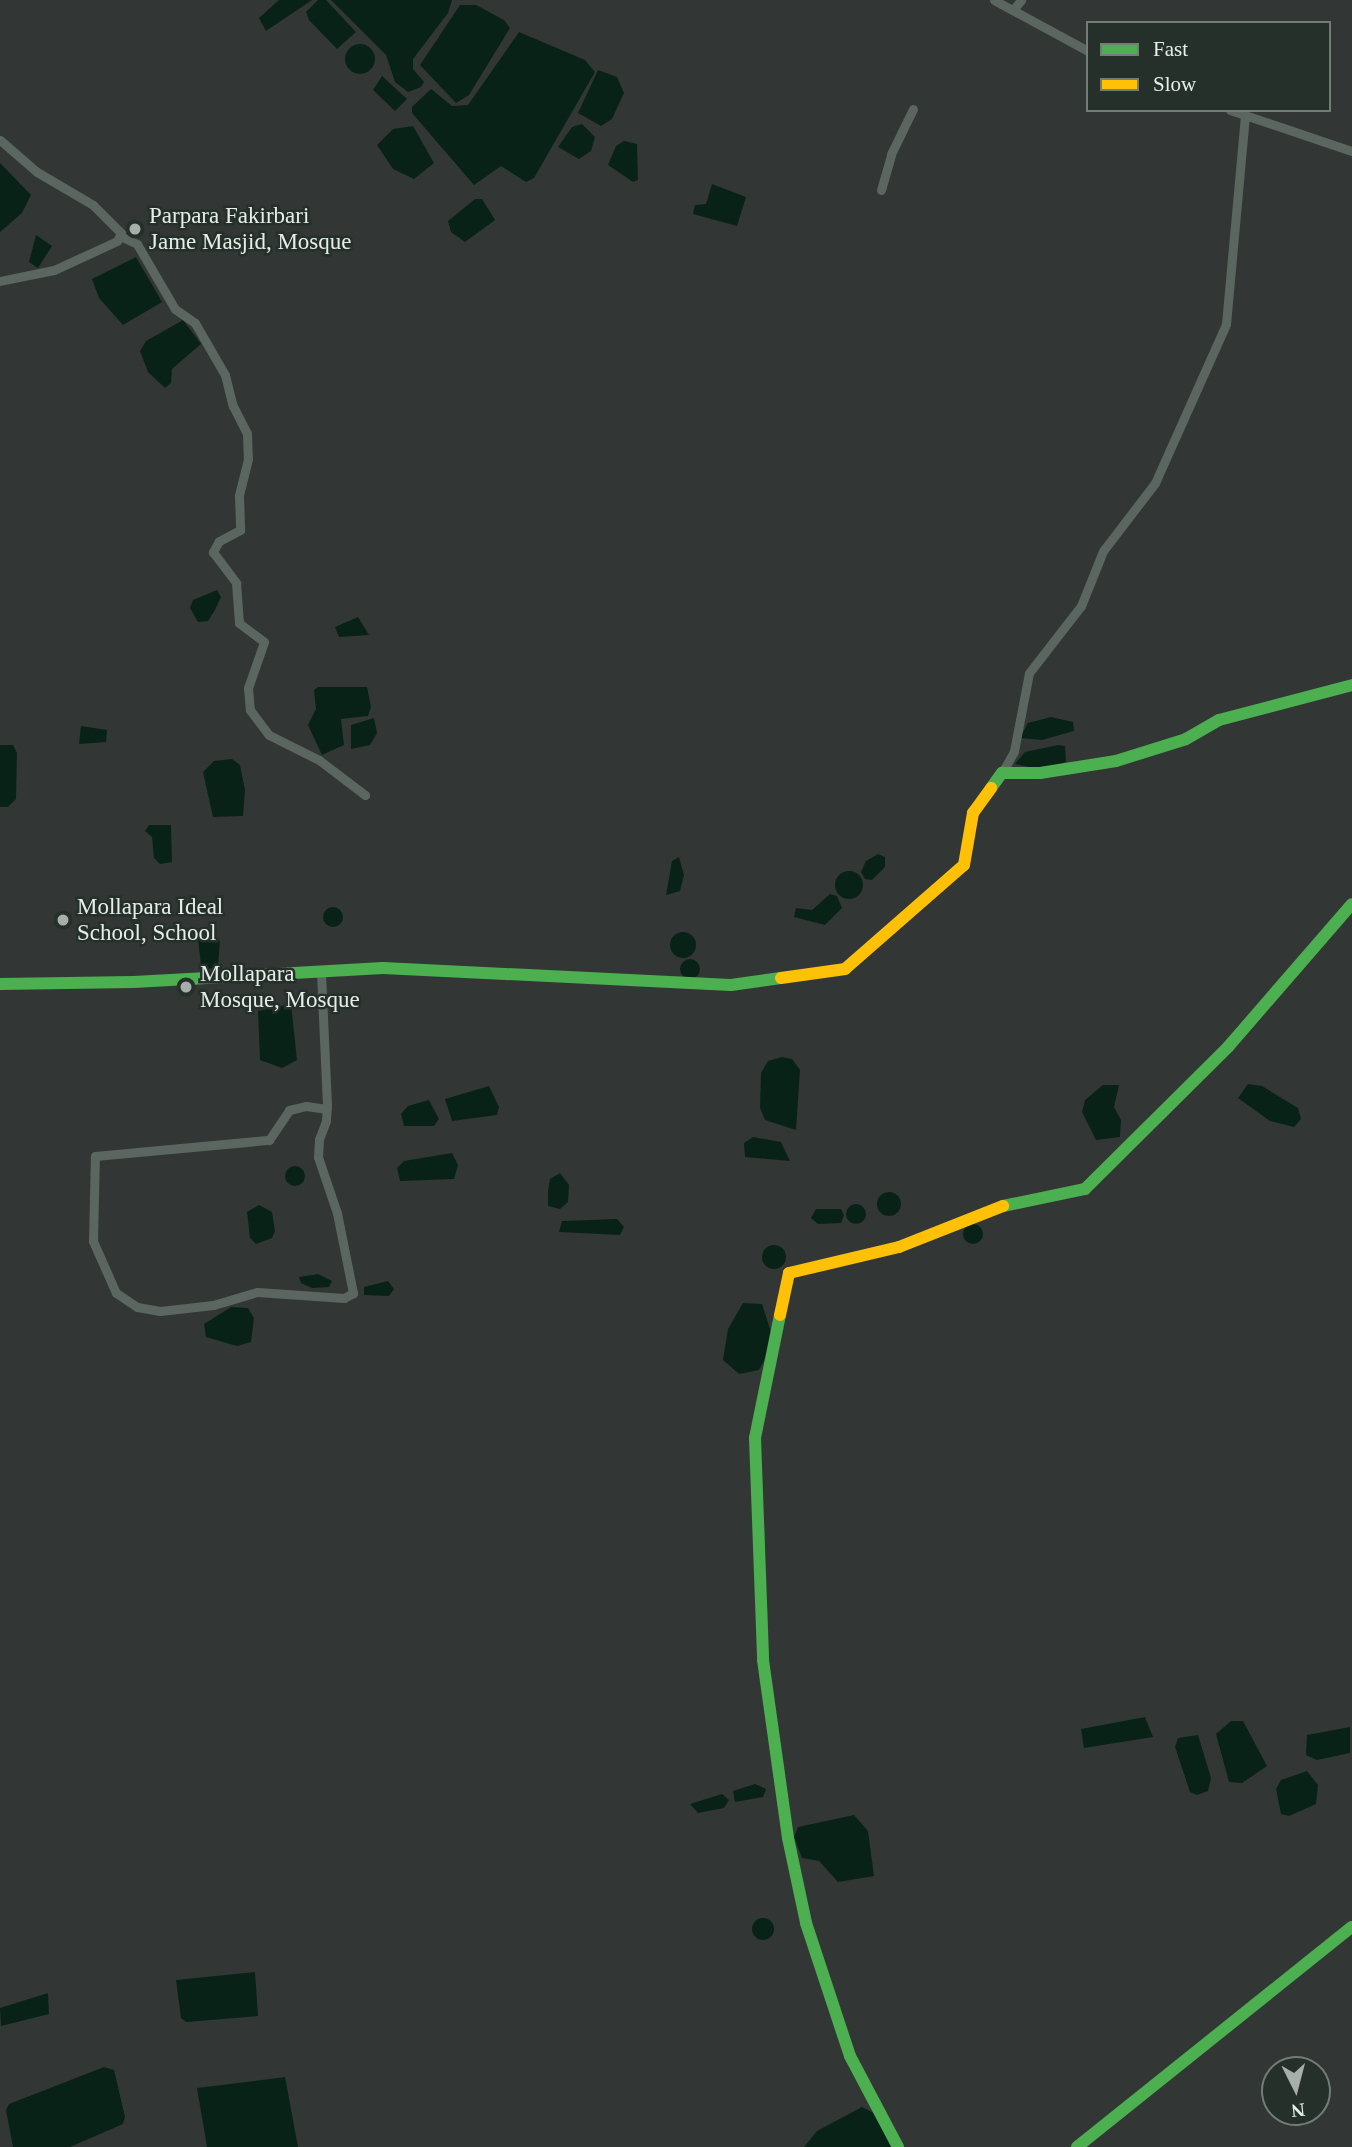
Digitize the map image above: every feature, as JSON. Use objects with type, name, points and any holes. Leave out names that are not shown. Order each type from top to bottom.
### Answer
[{"type":"street","points":[[994,0],[1086,50]]},
{"type":"street","points":[[1013,10],[1021,0]]},
{"type":"street","points":[[881,190],[894,147],[913,109]]},
{"type":"street","points":[[1236,112],[1352,151]]},
{"type":"street","points":[[0,984],[321,973],[383,968],[468,969],[731,985],[845,969],[964,865],[973,813],[1014,751],[1028,673],[1081,606],[1103,551],[1156,483],[1226,324],[1245,115]]},
{"type":"street","points":[[0,140],[37,172],[93,205],[120,227],[120,236]]},
{"type":"street","points":[[0,281],[54,270],[120,236]]},
{"type":"street","points":[[120,236],[137,244],[175,309],[195,323],[225,375],[247,434],[248,459],[239,495],[240,530],[219,541],[213,552],[236,583],[239,623],[264,642],[248,688],[250,710],[269,735],[319,760],[365,795]]},
{"type":"street","points":[[1002,772],[1040,773],[1116,761],[1186,739],[1219,720],[1352,685]]},
{"type":"street","points":[[898,2147],[850,2056],[806,1923],[788,1838],[763,1660],[755,1438],[789,1273],[899,1247],[999,1207],[1085,1189],[1228,1047],[1352,904]]},
{"type":"street","points":[[321,973],[327,1109],[318,1147],[319,1165],[344,1241],[353,1285],[350,1297],[257,1292],[214,1305],[160,1311],[137,1307],[116,1293],[93,1241],[94,1156],[269,1140],[289,1110],[306,1106],[327,1109]]},
{"type":"street","points":[[1077,2147],[1352,1927]]},
{"type":"shaded area","points":[[279,0],[312,0],[266,31],[259,18]]},
{"type":"shaded area","points":[[318,0],[326,0],[356,32],[337,49],[309,20],[306,12]]},
{"type":"shaded area","points":[[331,0],[452,0],[448,13],[413,59],[413,69],[424,82],[421,87],[408,92],[395,82],[386,55]]},
{"type":"shaded area","points":[[460,5],[476,5],[504,20],[510,28],[469,95],[456,103],[420,65]]},
{"type":"shaded area","points":[[519,32],[585,60],[595,72],[534,178],[526,182],[501,166],[474,185],[412,113],[412,107],[431,89],[452,106],[468,105]]},
{"type":"shaded area","points":[[360,44],[371,48],[375,59],[371,70],[360,74],[349,70],[345,59],[349,48]]},
{"type":"shaded area","points":[[598,70],[617,77],[624,93],[612,119],[601,126],[578,113]]},
{"type":"shaded area","points":[[382,76],[407,99],[395,111],[373,90]]},
{"type":"shaded area","points":[[582,124],[595,137],[591,151],[579,159],[558,147],[572,127]]},
{"type":"shaded area","points":[[413,126],[434,163],[414,179],[393,169],[377,145],[393,129]]},
{"type":"shaded area","points":[[624,141],[637,144],[638,180],[633,182],[608,165],[616,146]]},
{"type":"shaded area","points":[[0,163],[31,195],[22,213],[0,232]]},
{"type":"shaded area","points":[[712,184],[746,197],[737,226],[693,214],[695,205],[706,204]]},
{"type":"shaded area","points":[[475,199],[482,199],[495,220],[465,242],[451,232],[448,221]]},
{"type":"shaded area","points":[[36,235],[52,246],[38,268],[29,262]]},
{"type":"shaded area","points":[[136,257],[162,302],[123,325],[99,298],[92,279]]},
{"type":"shaded area","points":[[183,320],[201,344],[172,369],[171,383],[165,388],[148,372],[140,351],[146,341]]},
{"type":"shaded area","points":[[217,590],[221,597],[215,610],[208,621],[198,622],[190,608],[193,600]]},
{"type":"shaded area","points":[[358,617],[369,635],[339,637],[335,627]]},
{"type":"shaded area","points":[[318,687],[367,687],[371,707],[368,716],[341,719],[344,745],[322,755],[308,725],[316,709],[314,690]]},
{"type":"shaded area","points":[[1051,717],[1073,722],[1074,731],[1042,740],[1020,738],[1028,723]]},
{"type":"shaded area","points":[[374,718],[377,733],[370,745],[351,749],[351,725]]},
{"type":"shaded area","points":[[81,726],[107,730],[106,742],[79,744]]},
{"type":"shaded area","points":[[0,745],[13,745],[17,753],[16,799],[8,807],[0,807]]},
{"type":"shaded area","points":[[1065,746],[1066,762],[1039,769],[1015,764],[1025,752]]},
{"type":"shaded area","points":[[232,759],[240,765],[245,790],[243,816],[213,817],[203,772],[214,761]]},
{"type":"shaded area","points":[[149,825],[171,825],[172,862],[160,864],[154,858],[152,837],[145,831]]},
{"type":"shaded area","points":[[878,854],[885,857],[885,867],[872,880],[865,879],[861,872],[866,861]]},
{"type":"shaded area","points":[[679,857],[684,875],[680,891],[666,895],[672,861]]},
{"type":"shaded area","points":[[849,871],[859,875],[863,885],[859,895],[849,899],[839,895],[835,885],[839,875]]},
{"type":"shaded area","points":[[830,894],[837,896],[842,908],[825,925],[794,917],[796,908],[812,910]]},
{"type":"shaded area","points":[[329,907],[337,907],[343,917],[337,927],[329,927],[323,921],[323,913]]},
{"type":"shaded area","points":[[683,932],[693,935],[696,945],[693,955],[683,958],[673,955],[670,945],[673,935]]},
{"type":"shaded area","points":[[210,936],[220,941],[218,965],[207,970],[201,965],[198,940]]},
{"type":"shaded area","points":[[690,959],[697,962],[700,969],[697,976],[690,979],[683,976],[680,969],[683,962]]},
{"type":"shaded area","points":[[291,1004],[297,1060],[282,1068],[260,1060],[258,1011]]},
{"type":"shaded area","points":[[782,1057],[792,1059],[800,1070],[796,1130],[765,1120],[760,1108],[761,1073],[768,1061]]},
{"type":"shaded area","points":[[1248,1084],[1262,1086],[1298,1108],[1301,1119],[1294,1127],[1270,1121],[1238,1098]]},
{"type":"shaded area","points":[[1103,1085],[1119,1085],[1114,1107],[1121,1120],[1120,1137],[1096,1140],[1082,1112],[1085,1100]]},
{"type":"shaded area","points":[[489,1086],[499,1107],[497,1115],[452,1121],[445,1099]]},
{"type":"shaded area","points":[[429,1100],[439,1119],[434,1126],[404,1126],[401,1114],[408,1106]]},
{"type":"shaded area","points":[[753,1137],[781,1142],[790,1161],[745,1157],[744,1143]]},
{"type":"shaded area","points":[[452,1153],[458,1165],[454,1179],[400,1181],[397,1168],[404,1161]]},
{"type":"shaded area","points":[[295,1166],[302,1169],[305,1176],[302,1183],[295,1186],[288,1183],[285,1176],[288,1169]]},
{"type":"shaded area","points":[[560,1173],[569,1185],[568,1202],[560,1209],[548,1206],[548,1191],[550,1179]]},
{"type":"shaded area","points":[[889,1192],[897,1196],[901,1204],[897,1212],[889,1216],[881,1212],[877,1204],[881,1196]]},
{"type":"shaded area","points":[[856,1204],[863,1207],[866,1214],[863,1221],[856,1224],[849,1221],[846,1214],[849,1207]]},
{"type":"shaded area","points":[[259,1205],[272,1212],[275,1231],[272,1238],[256,1244],[250,1238],[247,1212]]},
{"type":"shaded area","points":[[816,1209],[841,1209],[844,1215],[841,1223],[818,1224],[811,1218]]},
{"type":"shaded area","points":[[617,1219],[624,1227],[620,1235],[559,1232],[562,1221]]},
{"type":"shaded area","points":[[969,1224],[977,1224],[983,1234],[977,1244],[969,1244],[963,1238],[963,1230]]},
{"type":"shaded area","points":[[774,1245],[785,1252],[786,1257],[779,1268],[774,1269],[763,1262],[762,1257],[769,1246]]},
{"type":"shaded area","points":[[318,1274],[332,1281],[329,1287],[312,1288],[301,1283],[299,1277]]},
{"type":"shaded area","points":[[388,1281],[394,1289],[389,1296],[364,1295],[364,1287]]},
{"type":"shaded area","points":[[743,1303],[762,1304],[771,1332],[769,1351],[759,1370],[739,1374],[723,1360],[728,1329]]},
{"type":"shaded area","points":[[231,1307],[248,1308],[254,1318],[251,1342],[237,1346],[206,1337],[204,1324]]},
{"type":"shaded area","points":[[1145,1717],[1153,1737],[1084,1748],[1081,1729]]},
{"type":"shaded area","points":[[1231,1721],[1243,1721],[1267,1766],[1242,1783],[1229,1782],[1216,1734]]},
{"type":"shaded area","points":[[1350,1727],[1350,1753],[1317,1760],[1306,1755],[1307,1735]]},
{"type":"shaded area","points":[[1198,1735],[1211,1778],[1208,1791],[1197,1795],[1190,1792],[1175,1747],[1178,1738]]},
{"type":"shaded area","points":[[1307,1771],[1318,1785],[1316,1804],[1289,1816],[1281,1814],[1276,1789],[1281,1780]]},
{"type":"shaded area","points":[[755,1784],[766,1789],[763,1797],[735,1802],[733,1791]]},
{"type":"shaded area","points":[[722,1794],[729,1800],[724,1808],[698,1813],[690,1804]]},
{"type":"shaded area","points":[[854,1815],[868,1831],[874,1876],[838,1882],[819,1861],[802,1858],[794,1837],[798,1827]]},
{"type":"shaded area","points":[[763,1918],[771,1921],[774,1929],[771,1937],[763,1940],[755,1937],[752,1929],[755,1921]]},
{"type":"shaded area","points":[[255,1972],[258,2016],[186,2022],[181,2018],[176,1980]]},
{"type":"shaded area","points":[[48,1993],[49,2014],[1,2026],[0,2008]]},
{"type":"shaded area","points":[[104,2067],[114,2070],[125,2117],[123,2124],[70,2147],[13,2147],[6,2110],[9,2104]]},
{"type":"shaded area","points":[[285,2077],[298,2147],[207,2147],[197,2088]]},
{"type":"shaded area","points":[[862,2107],[874,2113],[895,2147],[804,2147],[817,2131]]},
{"type":"traffic: fast","points":[[991,788],[1002,773],[1040,773],[1116,761],[1186,739],[1219,720],[1352,685]]},
{"type":"traffic: fast","points":[[1003,1206],[1085,1189],[1228,1047],[1352,904]]},
{"type":"traffic: fast","points":[[0,984],[134,982],[383,968],[731,985],[781,978]]},
{"type":"traffic: fast","points":[[780,1315],[755,1438],[763,1660],[788,1838],[806,1923],[850,2056],[898,2147]]},
{"type":"traffic: fast","points":[[1077,2147],[1352,1927]]},
{"type":"traffic: slow","points":[[781,978],[845,969],[964,865],[973,813],[991,788]]},
{"type":"traffic: slow","points":[[780,1315],[789,1273],[899,1247],[1003,1206]]},
{"type":"place","name":"Parpara Fakirbari Jame Masjid, Mosque","points":[[135,229]]},
{"type":"place","name":"Mollapara Ideal School, School","points":[[63,920]]},
{"type":"place","name":"Mollapara Mosque, Mosque","points":[[186,987]]}]
